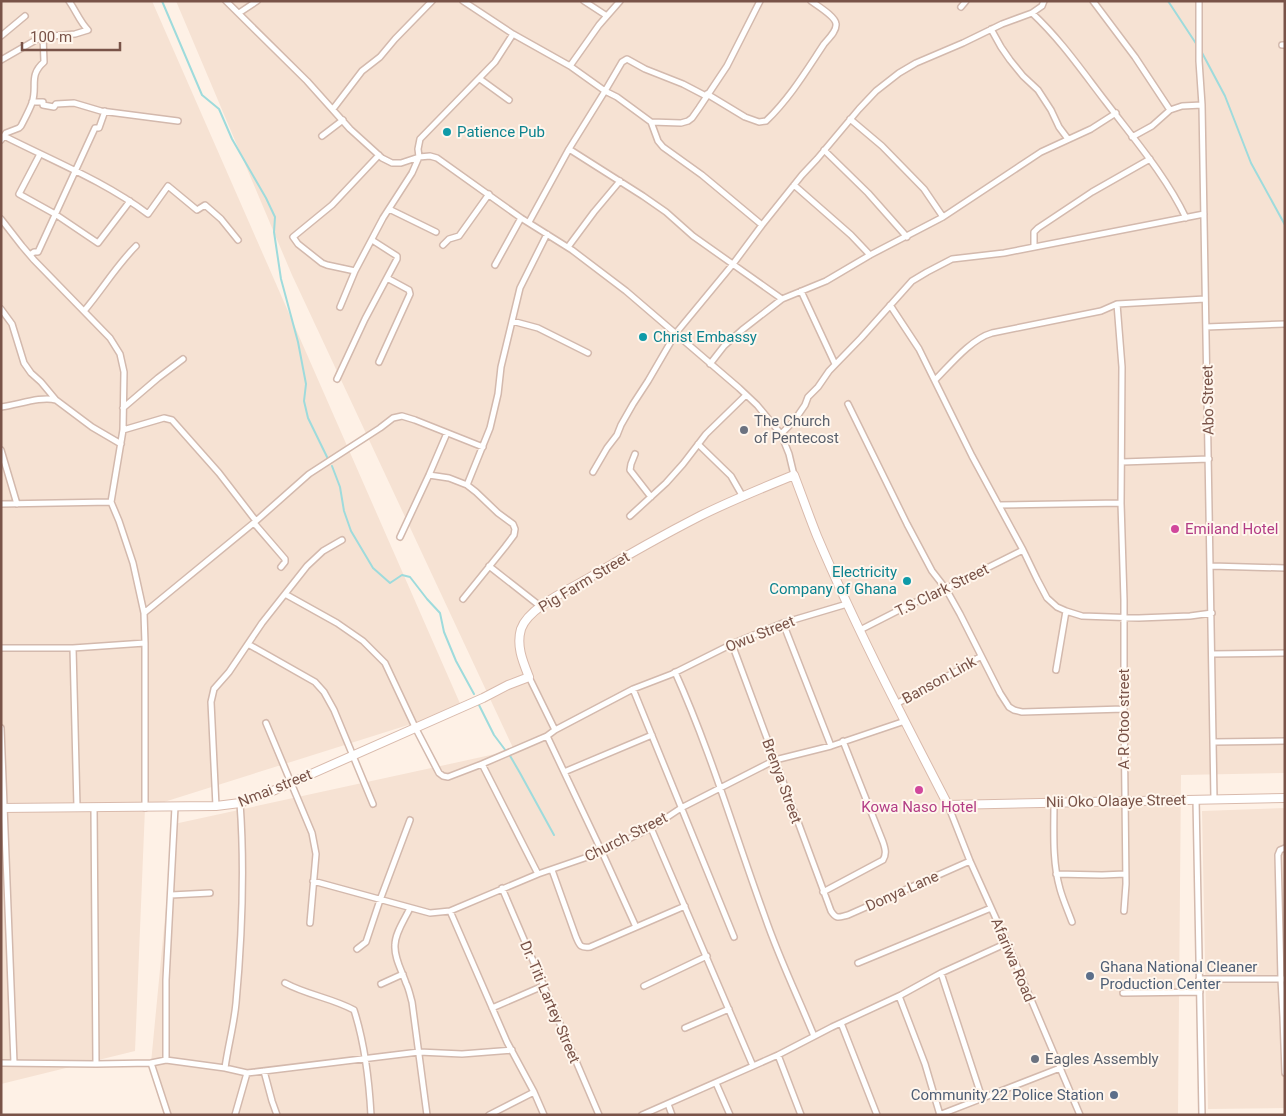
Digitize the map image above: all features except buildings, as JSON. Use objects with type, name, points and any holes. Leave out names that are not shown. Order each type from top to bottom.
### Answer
[{"type":"street","points":[[1,60],[41,37],[75,34],[88,30],[83,26],[69,1]]},
{"type":"street","points":[[226,1],[307,81],[350,129],[379,155],[392,163],[401,163],[419,157],[430,156],[437,158],[521,218],[568,247],[676,333],[757,405],[780,434],[789,454],[794,476],[817,535],[847,604],[948,805]]},
{"type":"street","points":[[239,13],[257,1]]},
{"type":"street","points":[[463,1],[514,34],[570,66],[651,122],[663,148],[702,175],[762,225]]},
{"type":"street","points":[[584,1],[607,16]]},
{"type":"street","points":[[570,66],[620,1]]},
{"type":"street","points":[[651,122],[681,123],[692,118],[727,66],[760,1]]},
{"type":"street","points":[[529,222],[569,149],[622,62],[627,59],[645,69],[707,95],[745,117],[760,122],[766,121],[801,81],[836,28],[837,24],[834,19],[811,1]]},
{"type":"street","points":[[960,7],[966,1]]},
{"type":"street","points":[[593,472],[617,435],[633,404],[676,333],[733,264],[794,185],[876,91],[899,72],[963,44],[991,29],[1032,14],[1042,6],[1044,1]]},
{"type":"street","points":[[1093,1],[1135,57],[1170,110]]},
{"type":"street","name":"Abo Street","points":[[1199,1],[1198,36],[1202,105],[1214,799]]},
{"type":"street","points":[[333,109],[362,71],[380,57],[429,2]]},
{"type":"street","points":[[1032,14],[1070,54],[1116,113],[1150,159],[1186,218]]},
{"type":"street","points":[[1,36],[25,16]]},
{"type":"street","points":[[991,29],[1010,60],[1038,90],[1068,139]]},
{"type":"street","points":[[340,306],[355,271],[389,209],[412,173],[419,157],[420,139],[480,79],[495,62],[514,34]]},
{"type":"street","points":[[44,36],[44,62],[37,68],[34,76],[32,102],[21,126],[9,131],[2,138],[75,170],[130,201],[148,214],[168,186],[197,210],[205,205],[221,219],[238,240]]},
{"type":"street","points":[[480,79],[509,100]]},
{"type":"street","points":[[32,102],[43,102],[43,105],[54,107],[56,104],[74,103],[105,111],[178,121]]},
{"type":"street","points":[[1132,137],[1152,126],[1170,110],[1182,106],[1202,105]]},
{"type":"street","points":[[30,255],[38,252],[95,128],[99,128],[105,111]]},
{"type":"street","points":[[710,364],[724,346],[782,299],[826,281],[943,218],[1041,152],[1091,129],[1116,113]]},
{"type":"street","points":[[850,119],[882,146],[924,189],[943,218]]},
{"type":"street","points":[[322,136],[343,120]]},
{"type":"street","points":[[569,149],[666,212],[693,236],[782,299]]},
{"type":"street","points":[[824,150],[868,193],[907,237]]},
{"type":"street","points":[[40,154],[19,194],[55,214],[98,243],[130,201]]},
{"type":"street","points":[[355,271],[322,263],[298,244],[293,237],[337,200],[379,155]]},
{"type":"street","points":[[1034,247],[1034,232],[1038,228],[1086,195],[1150,159]]},
{"type":"street","points":[[568,247],[594,212],[620,182]]},
{"type":"street","points":[[794,185],[851,235],[870,256]]},
{"type":"street","points":[[443,245],[449,239],[459,236],[489,194]]},
{"type":"street","points":[[389,209],[436,232]]},
{"type":"street","points":[[780,434],[794,420],[808,397],[835,364],[912,281],[952,259],[1004,253],[1204,214]]},
{"type":"street","points":[[495,265],[521,218]]},
{"type":"street","points":[[1,219],[30,255],[110,338],[120,354],[124,372],[123,430],[110,502],[119,521],[133,562],[144,613],[145,808]]},
{"type":"street","points":[[467,485],[490,428],[498,394],[501,367],[520,288],[547,234]]},
{"type":"street","points":[[337,379],[365,319],[396,260],[397,256],[372,240]]},
{"type":"street","points":[[84,312],[112,274],[136,246]]},
{"type":"street","points":[[379,362],[410,294],[409,290],[387,278]]},
{"type":"street","points":[[801,291],[835,364]]},
{"type":"street","points":[[935,380],[973,343],[986,334],[1101,310],[1117,304],[1206,299]]},
{"type":"street","name":"A R Otoo street","points":[[1117,304],[1122,367],[1121,503],[1126,874],[1124,911]]},
{"type":"street","points":[[890,305],[935,380],[1047,598],[1057,607],[1082,616],[1124,618],[1212,614]]},
{"type":"street","points":[[1,309],[12,324],[24,363],[32,373],[56,400],[92,427],[121,444]]},
{"type":"street","points":[[512,321],[551,333],[588,352]]},
{"type":"street","points":[[1206,326],[1285,324]]},
{"type":"street","points":[[123,408],[183,359]]},
{"type":"street","points":[[630,516],[652,497],[683,464],[706,434],[746,395]]},
{"type":"street","points":[[1,407],[41,400],[56,400]]},
{"type":"street","points":[[848,404],[911,532],[932,571],[946,589],[960,614],[1008,707],[1022,712],[1124,709]]},
{"type":"street","points":[[144,613],[255,522],[309,474],[393,418],[402,416],[415,420],[483,447]]},
{"type":"street","points":[[123,430],[164,418],[172,420],[219,473],[285,560],[281,567]]},
{"type":"street","points":[[400,537],[447,433]]},
{"type":"street","points":[[698,444],[731,476],[743,497]]},
{"type":"street","points":[[1,450],[17,504]]},
{"type":"street","points":[[635,454],[630,464],[630,470],[652,497]]},
{"type":"street","points":[[1122,462],[1209,459]]},
{"type":"street","points":[[429,475],[448,478],[467,485],[513,524],[515,529],[514,535],[463,599]]},
{"type":"street","name":"Pig Farm Street","points":[[555,730],[521,656],[519,642],[527,619],[540,606],[662,536],[743,497],[794,476]]},
{"type":"street","points":[[1,504],[110,502]]},
{"type":"street","points":[[1000,505],[1121,503]]},
{"type":"street","points":[[216,806],[210,702],[214,689],[229,672],[262,623],[307,566],[323,551],[342,540]]},
{"type":"street","name":"T.S Clark Street","points":[[860,630],[1023,550]]},
{"type":"street","points":[[489,566],[540,606]]},
{"type":"street","points":[[1211,566],[1285,568]]},
{"type":"street","points":[[285,594],[337,623],[363,641],[385,663],[439,773],[443,776],[482,764],[547,736],[633,689],[675,672],[721,788],[766,919],[814,1036]]},
{"type":"street","name":"Owu Street","points":[[675,672],[732,644],[783,623],[847,604]]},
{"type":"street","points":[[1056,670],[1066,611]]},
{"type":"street","points":[[783,623],[831,746]]},
{"type":"street","points":[[1,648],[73,648],[145,643]]},
{"type":"street","points":[[248,644],[315,682],[324,692],[334,710],[373,804]]},
{"type":"street","name":"Brenya Street","points":[[732,644],[830,911],[834,917]]},
{"type":"street","points":[[73,648],[77,807]]},
{"type":"street","points":[[1212,654],[1285,653]]},
{"type":"street","name":"Banson Link","points":[[896,704],[981,656]]},
{"type":"street","name":"Nmai street","points":[[3,808],[145,808],[216,806],[240,803],[352,756],[508,685],[530,677]]},
{"type":"street","points":[[633,689],[734,937]]},
{"type":"street","name":"Church Street","points":[[313,881],[430,913],[450,911],[538,874],[602,852],[651,828],[681,808],[775,760],[831,746],[905,721]]},
{"type":"street","points":[[266,723],[312,833],[316,854],[310,924]]},
{"type":"street","points":[[1,728],[14,1063]]},
{"type":"street","points":[[564,772],[652,735]]},
{"type":"street","points":[[547,736],[636,927]]},
{"type":"street","points":[[823,892],[883,860],[886,852],[842,741]]},
{"type":"street","points":[[1214,742],[1285,741]]},
{"type":"street","points":[[482,764],[538,874]]},
{"type":"street","name":"Nii Oko Olaaye Street","points":[[948,805],[1285,798]]},
{"type":"street","points":[[1196,800],[1202,1115]]},
{"type":"street","points":[[1054,802],[1053,844],[1056,874],[1060,891],[1072,922]]},
{"type":"street","points":[[225,1068],[236,1005],[242,916],[240,803]]},
{"type":"street","name":"Afariwa Road","points":[[948,805],[970,861],[1080,1115]]},
{"type":"street","points":[[166,1060],[166,980],[175,807]]},
{"type":"street","points":[[94,808],[96,1064]]},
{"type":"street","points":[[357,949],[366,942],[410,820]]},
{"type":"street","points":[[651,828],[753,1066]]},
{"type":"street","points":[[1285,848],[1280,850],[1278,856],[1285,1073]]},
{"type":"street","name":"Donya Lane","points":[[834,917],[848,915],[970,861]]},
{"type":"street","points":[[552,870],[576,937],[580,946],[584,948],[685,906]]},
{"type":"street","points":[[1056,874],[1126,874]]},
{"type":"street","name":"Dr. Titi Lartey Street","points":[[502,888],[599,1115]]},
{"type":"street","points":[[171,895],[210,894]]},
{"type":"street","points":[[410,908],[395,943],[398,962],[412,1002],[427,1115]]},
{"type":"street","points":[[858,963],[991,908]]},
{"type":"street","points":[[450,911],[492,1008],[544,1115]]},
{"type":"street","points":[[642,1115],[778,1055],[899,996],[941,973],[1007,943]]},
{"type":"street","points":[[644,986],[707,956]]},
{"type":"street","points":[[941,973],[982,1098]]},
{"type":"street","points":[[381,984],[403,974]]},
{"type":"street","points":[[1199,979],[1283,979]]},
{"type":"street","points":[[285,982],[354,1010],[366,1058],[371,1115]]},
{"type":"street","points":[[492,1008],[543,986]]},
{"type":"street","points":[[1123,993],[1200,992]]},
{"type":"street","points":[[899,996],[925,1064],[940,1115],[1060,1068]]},
{"type":"street","points":[[685,1028],[729,1009]]},
{"type":"street","points":[[841,1023],[877,1115]]},
{"type":"street","points":[[1,1063],[96,1064],[151,1063],[166,1060],[247,1072],[419,1052],[462,1054],[512,1050]]},
{"type":"street","points":[[778,1055],[801,1115]]},
{"type":"street","points":[[151,1063],[168,1115]]},
{"type":"street","points":[[264,1071],[277,1115]]},
{"type":"street","points":[[235,1115],[247,1072]]},
{"type":"street","points":[[716,1082],[730,1115]]},
{"type":"street","points":[[489,1115],[534,1092]]},
{"type":"street","points":[[668,1104],[672,1115]]},
{"type":"shaded area","points":[[1,1],[152,1],[462,708],[145,808],[135,1051],[1,1084]]},
{"type":"shaded area","points":[[176,1],[1285,1],[1285,773],[1181,775],[1178,1115],[170,1115],[151,1063],[174,824],[514,750],[292,275]]},
{"type":"shaded area","points":[[1285,808],[1285,1108],[1208,1109],[1202,811]]},
{"type":"waterway","points":[[162,1],[202,95],[219,109],[232,139],[275,217],[274,232],[281,279],[298,342],[306,384],[304,401],[308,418],[328,459]]},
{"type":"waterway","points":[[1168,1],[1197,45]]},
{"type":"waterway","points":[[1200,49],[1225,96],[1251,163],[1285,225]]},
{"type":"waterway","points":[[332,466],[340,487],[344,511],[351,531],[373,568],[390,583],[402,575],[410,577],[440,613],[444,632],[456,661],[474,694]]},
{"type":"waterway","points":[[478,703],[494,735],[506,751]]},
{"type":"waterway","points":[[509,754],[554,835]]},
{"type":"place","name":"Patience Pub","points":[[447,132]]},
{"type":"place","name":"Christ Embassy","points":[[643,337]]},
{"type":"place","name":"The Church of Pentecost","points":[[744,430]]},
{"type":"place","name":"Emiland Hotel","points":[[1175,529]]},
{"type":"place","name":"Electricity Company of Ghana","points":[[907,581]]},
{"type":"place","name":"Kowa Naso Hotel","points":[[919,790]]},
{"type":"place","name":"Ghana National Cleaner Production Center","points":[[1090,976]]},
{"type":"place","name":"Eagles Assembly","points":[[1035,1059]]},
{"type":"place","name":"Community 22 Police Station","points":[[1114,1095]]}]
